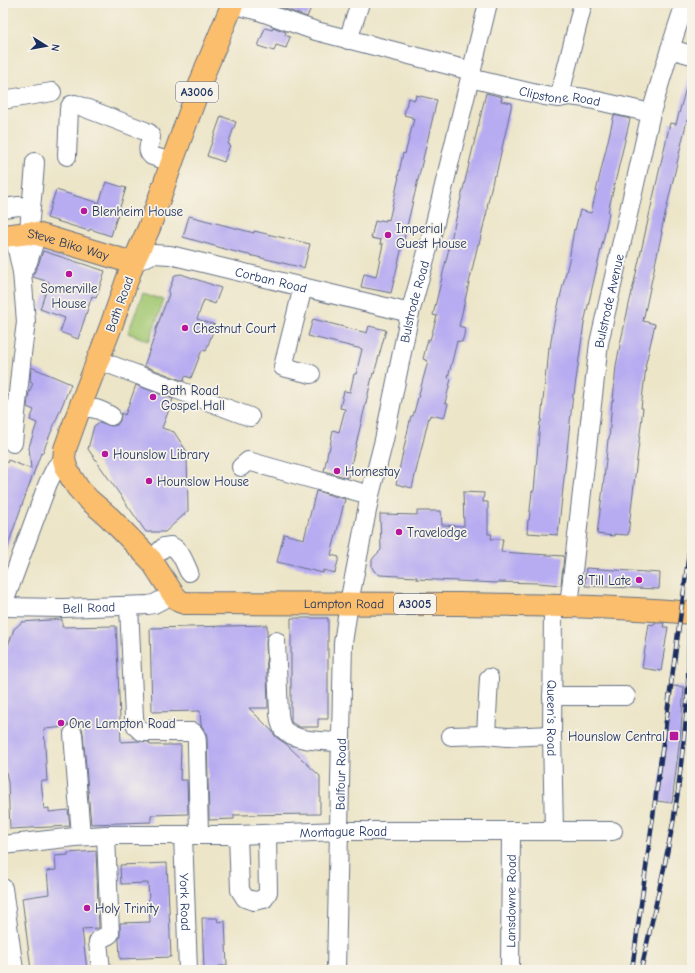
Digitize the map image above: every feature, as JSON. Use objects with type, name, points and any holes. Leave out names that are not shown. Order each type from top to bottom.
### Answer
[{"type":"main road","name":"Bath Road","points":[[64,460],[65,449],[81,404],[123,294],[133,263],[149,228],[206,68],[232,3]]},
{"type":"main road","name":"Steve Biko Way","points":[[21,235],[133,263]]},
{"type":"main road","name":"Lampton Road","points":[[64,460],[67,470],[78,488],[151,560],[173,594],[180,601],[185,603],[349,603],[561,606],[661,610],[692,613]]},
{"type":"street","name":"Clipstone Road","points":[[232,3],[256,10],[310,31],[471,74],[545,96],[559,98],[570,96],[585,98],[650,113]]},
{"type":"street","points":[[348,40],[360,3]]},
{"type":"street","name":"Bulstrode Road","points":[[349,603],[370,495],[384,440],[410,313],[434,227],[488,3]]},
{"type":"street","points":[[559,98],[583,3]]},
{"type":"street","name":"Bulstrode Avenue","points":[[561,606],[599,343],[650,113],[685,3]]},
{"type":"street","points":[[670,49],[692,55]]},
{"type":"street","points":[[3,100],[52,92]]},
{"type":"street","points":[[67,156],[69,109],[71,105],[75,104],[149,133],[151,137],[148,150],[149,154],[172,162]]},
{"type":"street","points":[[13,443],[26,322],[22,272],[28,262],[21,235],[31,208],[35,162]]},
{"type":"street","points":[[3,208],[19,206],[31,208]]},
{"type":"street","name":"Corban Road","points":[[133,263],[153,254],[170,255],[410,313]]},
{"type":"street","points":[[303,287],[283,367],[311,374]]},
{"type":"street","points":[[98,360],[250,417]]},
{"type":"street","points":[[81,404],[101,410],[111,416]]},
{"type":"street","name":"Bath Road","points":[[3,603],[48,483],[56,467],[64,460]]},
{"type":"street","points":[[241,467],[248,461],[370,495]]},
{"type":"street","points":[[151,560],[164,548],[170,546],[176,549],[181,556],[188,572]]},
{"type":"street","name":"Bell Road","points":[[3,607],[63,608],[148,605],[154,604],[173,594]]},
{"type":"street","name":"Balfour Road","points":[[336,970],[343,643],[349,603]]},
{"type":"street","name":"York Road","points":[[129,606],[134,717],[136,727],[140,731],[144,732],[193,732],[197,739],[198,746],[191,835],[188,970]]},
{"type":"street","name":"Queen's Road","points":[[554,831],[552,696],[561,606]]},
{"type":"street","points":[[276,641],[278,714],[284,729],[300,738],[340,742]]},
{"type":"street","points":[[486,735],[489,678]]},
{"type":"street","points":[[552,696],[626,696]]},
{"type":"street","points":[[73,734],[78,837]]},
{"type":"street","points":[[451,736],[486,735],[508,737],[552,735]]},
{"type":"street","name":"Montague Road","points":[[3,845],[106,835],[267,834],[339,831],[613,831]]},
{"type":"street","name":"Lansdowne Road","points":[[510,970],[511,831]]},
{"type":"street","points":[[238,834],[240,890],[245,898],[254,901],[264,899],[268,892],[267,834]]},
{"type":"street","points":[[101,970],[98,942],[102,937],[110,934],[106,835]]},
{"type":"street","points":[[3,888],[14,970]]},
{"type":"green space","points":[[143,293],[164,300],[149,341],[128,333]]},
{"type":"building","points":[[282,3],[313,3],[307,17],[280,7]]},
{"type":"building","points":[[273,27],[286,32],[285,35],[290,37],[286,48],[276,45],[274,51],[258,46],[265,28],[272,30]]},
{"type":"building","points":[[689,77],[692,77],[692,121],[687,120],[661,232],[643,321],[655,324],[645,367],[641,408],[643,408],[628,535],[614,534],[614,536],[597,534],[609,439],[616,366],[621,340],[670,123],[676,124]]},
{"type":"building","points":[[486,93],[502,97],[501,101],[512,103],[459,326],[465,328],[462,342],[457,341],[448,378],[451,379],[445,403],[448,404],[444,418],[430,415],[429,417],[412,488],[396,484],[411,416],[413,416],[428,361],[423,359],[428,339],[430,340],[437,316],[433,315]]},
{"type":"building","points":[[416,95],[437,100],[391,293],[361,287],[364,274],[376,277],[383,244],[380,244],[381,240],[371,238],[375,221],[379,222],[380,220],[389,220],[403,153],[405,154],[414,119],[404,115],[408,98],[415,100]]},
{"type":"building","points":[[614,115],[630,119],[584,323],[573,394],[558,535],[527,533],[532,491],[534,491],[546,370],[547,371],[549,347],[550,348],[553,327],[569,260],[574,229],[575,230],[580,210],[591,213]]},
{"type":"building","points":[[221,116],[236,122],[228,144],[230,145],[224,162],[207,156]]},
{"type":"building","name":"Blenheim House","points":[[106,182],[126,188],[111,236],[47,218],[56,190],[99,203]]},
{"type":"building","points":[[189,216],[254,233],[254,231],[310,244],[304,268],[232,251],[183,237]]},
{"type":"building","points":[[43,251],[105,271],[96,298],[92,296],[78,339],[60,332],[65,318],[40,309],[49,282],[33,277],[33,275]]},
{"type":"building","points":[[181,274],[221,288],[215,304],[204,300],[197,319],[215,325],[206,351],[202,350],[191,378],[185,376],[184,381],[144,366],[169,294],[168,292],[175,275]]},
{"type":"building","points":[[313,319],[367,333],[369,326],[386,330],[374,374],[373,373],[348,478],[324,471],[333,430],[339,432],[345,409],[340,408],[344,391],[350,392],[362,349],[308,336]]},
{"type":"building","points":[[31,367],[71,384],[42,454],[41,453],[5,554],[3,554],[3,462],[7,463],[8,460],[31,469],[29,447],[37,423],[30,420],[34,410],[27,407],[29,393],[33,383],[30,382]]},
{"type":"building","name":"Hounslow House","points":[[136,385],[173,399],[162,428],[174,432],[187,452],[188,511],[165,532],[146,532],[88,449],[94,426],[100,422],[111,426],[117,425],[120,421],[121,413],[125,415]]},
{"type":"building","points":[[316,491],[345,499],[331,555],[339,557],[335,573],[323,570],[323,573],[277,562],[284,534],[304,539]]},
{"type":"building","points":[[463,492],[484,493],[483,502],[488,502],[488,534],[492,534],[491,539],[503,539],[501,552],[564,556],[561,585],[416,579],[417,577],[380,575],[374,571],[372,567],[372,560],[381,550],[380,514],[417,515],[417,511],[441,511],[442,525],[464,526]]},
{"type":"building","points":[[586,568],[660,573],[659,589],[585,586]]},
{"type":"building","points":[[291,618],[328,618],[328,719],[318,719],[318,727],[299,727],[291,722]]},
{"type":"building","name":"One Lampton Road","points":[[62,619],[62,627],[116,626],[121,742],[139,741],[149,742],[150,745],[181,745],[180,780],[187,780],[188,814],[151,815],[151,822],[91,824],[83,733],[82,728],[78,725],[72,724],[67,725],[66,727],[44,729],[47,781],[41,781],[44,809],[49,808],[49,812],[68,810],[70,826],[10,829],[8,783],[5,766],[3,732],[3,660],[14,629],[22,622]]},
{"type":"building","points":[[654,623],[664,623],[663,627],[668,627],[661,671],[642,668],[649,624],[654,625]]},
{"type":"building","points":[[267,625],[268,708],[249,708],[276,737],[286,744],[320,776],[320,814],[234,815],[234,819],[209,820],[207,739],[206,732],[201,725],[200,711],[152,712],[150,628]]},
{"type":"building","points":[[673,686],[684,687],[681,729],[672,803],[657,801]]},
{"type":"building","points":[[96,851],[99,928],[82,929],[87,970],[31,970],[22,898],[49,894],[47,871],[56,870],[55,856],[68,855],[68,853]]},
{"type":"building","points":[[167,863],[171,957],[120,959],[120,923],[150,922],[148,883],[121,884],[120,865]]},
{"type":"building","points":[[202,918],[217,918],[218,922],[225,921],[227,966],[219,966],[219,970],[204,970]]},
{"type":"railway","points":[[632,970],[692,531]]},
{"type":"railway","points":[[641,970],[664,868],[678,791],[686,719],[689,624],[692,596]]},
{"type":"place","name":"Blenheim House","points":[[84,211]]},
{"type":"place","name":"Imperial Guest House","points":[[388,235]]},
{"type":"place","name":"Somerville House","points":[[69,274]]},
{"type":"place","name":"Chestnut Court","points":[[185,328]]},
{"type":"place","name":"Bath Road Gospel Hall","points":[[153,397]]},
{"type":"place","name":"Hounslow Library","points":[[105,454]]},
{"type":"place","name":"Homestay","points":[[337,471]]},
{"type":"place","name":"Hounslow House","points":[[149,481]]},
{"type":"place","name":"Travelodge","points":[[399,532]]},
{"type":"place","name":"8 Till Late","points":[[639,580]]},
{"type":"place","name":"One Lampton Road","points":[[61,723]]},
{"type":"place","name":"Hounslow Central","points":[[674,736]]},
{"type":"place","name":"Holy Trinity","points":[[87,908]]}]
